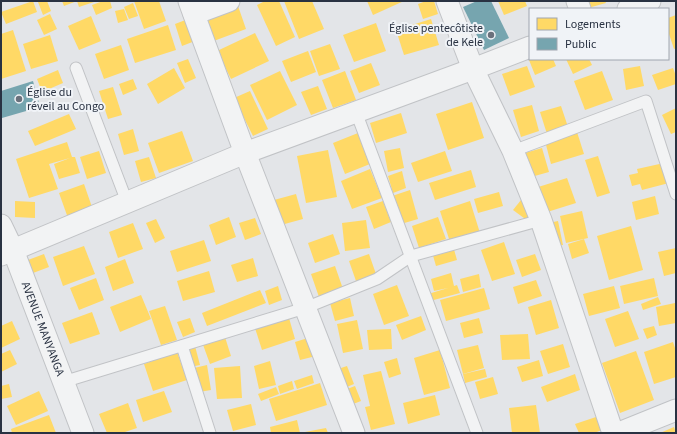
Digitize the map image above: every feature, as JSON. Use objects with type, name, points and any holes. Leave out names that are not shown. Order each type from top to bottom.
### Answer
[{"type":"street","points":[[229,1],[192,8],[245,153],[354,433]]},
{"type":"street","points":[[447,1],[473,69],[513,151],[541,220],[613,433]]},
{"type":"street","points":[[631,8],[650,1]]},
{"type":"street","points":[[7,252],[245,153],[529,47]]},
{"type":"street","name":"AVENUE MANYANGA","points":[[1,225],[7,252],[63,382],[83,433]]},
{"type":"street","points":[[619,433],[676,410]]},
{"type":"lane","points":[[76,68],[127,202]]},
{"type":"lane","points":[[513,151],[646,100],[676,194]]},
{"type":"lane","points":[[356,112],[477,433]]},
{"type":"lane","points":[[63,382],[305,308],[377,280],[411,256],[541,220]]},
{"type":"lane","points":[[182,346],[210,433]]},
{"type":"building: Logements","points":[[33,1],[37,12],[6,24],[1,12]]},
{"type":"building: Logements","points":[[47,1],[51,11],[43,15],[38,2]]},
{"type":"building: Logements","points":[[62,1],[77,1],[64,6]]},
{"type":"building: Logements","points":[[77,1],[97,1],[79,7]]},
{"type":"building: Logements","points":[[103,1],[110,1],[112,8],[96,15],[92,5]]},
{"type":"building: Logements","points":[[134,1],[159,1],[166,21],[144,29]]},
{"type":"building: Logements","points":[[265,1],[279,1],[295,37],[276,46],[257,5]]},
{"type":"building: Logements","points":[[284,1],[312,1],[324,29],[299,39]]},
{"type":"building: Logements","points":[[367,1],[404,1],[373,15]]},
{"type":"building: Logements","points":[[426,1],[434,1],[438,14],[423,19],[418,4]]},
{"type":"building: Logements","points":[[498,1],[525,1],[527,6],[504,15]]},
{"type":"building: Logements","points":[[585,1],[605,1],[606,3],[588,8]]},
{"type":"building: Logements","points":[[133,3],[138,16],[129,19],[124,7]]},
{"type":"building: Logements","points":[[237,3],[246,29],[211,42],[202,17]]},
{"type":"building: Logements","points":[[124,9],[128,20],[118,23],[115,11]]},
{"type":"building: Logements","points":[[50,14],[57,29],[44,35],[37,20]]},
{"type":"building: Logements","points":[[676,15],[676,48],[674,49],[669,34],[669,18]]},
{"type":"building: Logements","points":[[91,16],[101,41],[79,50],[68,26]]},
{"type":"building: Logements","points":[[188,19],[195,41],[182,46],[175,24]]},
{"type":"building: Logements","points":[[431,19],[439,45],[404,55],[396,30]]},
{"type":"building: Logements","points":[[376,23],[386,51],[354,62],[343,35]]},
{"type":"building: Logements","points":[[168,25],[176,50],[135,63],[127,39]]},
{"type":"building: Logements","points":[[13,30],[26,71],[1,79],[1,34]]},
{"type":"building: Logements","points":[[255,33],[269,61],[231,79],[217,51]]},
{"type":"building: Logements","points":[[50,35],[58,61],[31,69],[23,44]]},
{"type":"building: Logements","points":[[330,44],[340,69],[319,76],[310,51]]},
{"type":"building: Logements","points":[[121,45],[129,70],[104,79],[95,54]]},
{"type":"building: Logements","points":[[308,51],[316,72],[291,82],[282,61]]},
{"type":"building: Logements","points":[[188,59],[196,78],[185,83],[177,63]]},
{"type":"building: Logements","points":[[529,60],[553,60],[556,66],[535,75]]},
{"type":"building: Logements","points":[[566,60],[590,60],[592,65],[573,74]]},
{"type":"building: Logements","points":[[371,63],[380,85],[359,93],[350,71]]},
{"type":"building: Logements","points":[[527,66],[535,87],[510,96],[502,74]]},
{"type":"building: Logements","points":[[640,66],[644,86],[626,90],[623,69]]},
{"type":"building: Logements","points":[[174,68],[185,88],[158,104],[147,84]]},
{"type":"building: Logements","points":[[673,68],[676,76],[676,84],[658,90],[652,75]]},
{"type":"building: Logements","points":[[58,70],[63,83],[42,92],[37,79]]},
{"type":"building: Logements","points":[[280,71],[297,105],[267,120],[250,85]]},
{"type":"building: Logements","points":[[345,71],[356,100],[333,108],[322,80]]},
{"type":"building: Logements","points":[[602,71],[613,100],[585,110],[574,81]]},
{"type":"building: Logements","points":[[133,79],[137,89],[123,95],[119,84]]},
{"type":"building: Logements","points":[[318,86],[327,109],[311,115],[301,92]]},
{"type":"building: Logements","points":[[113,87],[122,115],[108,119],[99,91]]},
{"type":"building: Logements","points":[[250,91],[268,129],[253,136],[234,98]]},
{"type":"building: Logements","points":[[472,102],[484,138],[448,150],[436,114]]},
{"type":"building: Logements","points":[[532,105],[539,131],[521,137],[513,110]]},
{"type":"building: Logements","points":[[561,106],[568,127],[547,134],[540,112]]},
{"type":"building: Logements","points":[[676,108],[676,132],[671,134],[662,115]]},
{"type":"building: Logements","points":[[401,113],[407,133],[376,143],[370,123]]},
{"type":"building: Logements","points":[[69,114],[76,129],[35,146],[28,131]]},
{"type":"building: Logements","points":[[133,129],[139,151],[124,155],[118,134]]},
{"type":"building: Logements","points":[[182,131],[193,161],[159,173],[148,143]]},
{"type":"building: Logements","points":[[577,132],[584,154],[551,164],[545,141]]},
{"type":"building: Logements","points":[[358,133],[370,164],[345,174],[333,143]]},
{"type":"building: Logements","points":[[67,142],[72,157],[75,157],[80,173],[59,179],[54,164],[70,158],[49,164],[58,189],[29,198],[16,159]]},
{"type":"building: Logements","points":[[400,148],[404,168],[388,172],[384,151]]},
{"type":"building: Logements","points":[[542,148],[549,172],[531,177],[525,153]]},
{"type":"building: Logements","points":[[328,150],[337,197],[306,203],[297,156]]},
{"type":"building: Logements","points":[[99,151],[106,173],[87,179],[80,157]]},
{"type":"building: Logements","points":[[445,151],[452,171],[418,182],[411,163]]},
{"type":"building: Logements","points":[[598,156],[610,193],[597,197],[585,160]]},
{"type":"building: Logements","points":[[149,157],[156,178],[141,182],[135,161]]},
{"type":"building: Logements","points":[[664,163],[669,183],[642,190],[640,184],[632,186],[629,175],[638,173],[637,169]]},
{"type":"building: Logements","points":[[370,169],[382,198],[352,209],[341,181]]},
{"type":"building: Logements","points":[[471,170],[476,187],[435,200],[429,183]]},
{"type":"building: Logements","points":[[402,171],[406,188],[393,193],[388,176]]},
{"type":"building: Logements","points":[[567,178],[576,203],[544,213],[535,188]]},
{"type":"building: Logements","points":[[84,184],[93,210],[68,218],[59,193]]},
{"type":"building: Logements","points":[[410,190],[418,219],[401,224],[392,196]]},
{"type":"building: Logements","points":[[499,192],[503,206],[478,213],[474,199]]},
{"type":"building: Logements","points":[[296,194],[303,219],[281,225],[274,200]]},
{"type":"building: Logements","points":[[655,196],[659,214],[636,220],[632,202]]},
{"type":"building: Logements","points":[[521,200],[536,211],[528,221],[513,210]]},
{"type":"building: Logements","points":[[15,201],[35,202],[35,218],[15,217]]},
{"type":"building: Logements","points":[[383,201],[391,222],[374,229],[366,207]]},
{"type":"building: Logements","points":[[470,201],[480,233],[450,242],[440,211]]},
{"type":"building: Logements","points":[[582,211],[588,238],[566,243],[560,216]]},
{"type":"building: Logements","points":[[229,217],[236,237],[216,245],[209,225]]},
{"type":"building: Logements","points":[[438,217],[446,239],[419,248],[412,226]]},
{"type":"building: Logements","points":[[255,218],[261,234],[245,240],[239,223]]},
{"type":"building: Logements","points":[[156,219],[165,238],[155,243],[146,223]]},
{"type":"building: Logements","points":[[366,220],[370,248],[345,251],[342,223]]},
{"type":"building: Logements","points":[[558,221],[563,245],[554,246],[549,223]]},
{"type":"building: Logements","points":[[133,223],[143,249],[118,258],[109,232]]},
{"type":"building: Logements","points":[[631,226],[643,270],[609,280],[597,236]]},
{"type":"building: Logements","points":[[333,234],[340,254],[315,263],[308,243]]},
{"type":"building: Logements","points":[[584,239],[589,253],[572,259],[568,244]]},
{"type":"building: Logements","points":[[204,240],[211,261],[177,272],[170,251]]},
{"type":"building: Logements","points":[[504,242],[515,274],[492,281],[481,250]]},
{"type":"building: Logements","points":[[84,246],[95,274],[63,286],[53,257]]},
{"type":"building: Logements","points":[[453,246],[457,260],[436,266],[432,252]]},
{"type":"building: Logements","points":[[676,248],[676,273],[664,276],[658,252]]},
{"type":"building: Logements","points":[[44,254],[49,267],[33,273],[28,260]]},
{"type":"building: Logements","points":[[369,254],[376,274],[356,281],[349,261]]},
{"type":"building: Logements","points":[[535,254],[541,270],[522,277],[516,260]]},
{"type":"building: Logements","points":[[253,258],[258,276],[237,282],[231,265]]},
{"type":"building: Logements","points":[[125,259],[134,283],[113,291],[105,267]]},
{"type":"building: Logements","points":[[335,266],[343,289],[319,297],[311,274]]},
{"type":"building: Logements","points":[[209,271],[215,292],[183,301],[177,281]]},
{"type":"building: Logements","points":[[451,273],[454,286],[457,285],[460,293],[430,301],[428,294],[448,288],[434,291],[431,279]]},
{"type":"building: Logements","points":[[479,274],[481,287],[463,292],[460,279]]},
{"type":"building: Logements","points":[[96,278],[104,300],[79,310],[70,288]]},
{"type":"building: Logements","points":[[654,278],[658,296],[624,304],[620,286]]},
{"type":"building: Logements","points":[[536,280],[542,296],[518,304],[513,287]]},
{"type":"building: Logements","points":[[397,285],[409,316],[384,325],[373,294]]},
{"type":"building: Logements","points":[[278,286],[282,300],[269,305],[265,291]]},
{"type":"building: Logements","points":[[614,286],[620,308],[589,316],[583,294]]},
{"type":"building: Logements","points":[[484,288],[490,309],[446,321],[440,300]]},
{"type":"building: Logements","points":[[260,290],[266,303],[207,326],[202,313]]},
{"type":"building: Logements","points":[[141,295],[151,319],[120,332],[110,307]]},
{"type":"building: Logements","points":[[658,297],[661,304],[643,310],[641,304]]},
{"type":"building: Logements","points":[[350,298],[354,316],[335,321],[330,303]]},
{"type":"building: Logements","points":[[551,300],[559,328],[536,335],[528,307]]},
{"type":"building: Logements","points":[[675,303],[676,323],[659,326],[656,307]]},
{"type":"building: Logements","points":[[165,306],[177,340],[161,345],[149,311]]},
{"type":"building: Logements","points":[[628,311],[639,339],[615,347],[605,319]]},
{"type":"building: Logements","points":[[92,312],[100,334],[70,344],[62,323]]},
{"type":"building: Logements","points":[[421,316],[426,330],[402,340],[396,325]]},
{"type":"building: Logements","points":[[190,318],[195,332],[183,337],[177,322]]},
{"type":"building: Logements","points":[[289,318],[295,339],[262,350],[255,328]]},
{"type":"building: Logements","points":[[479,318],[483,333],[464,338],[460,323]]},
{"type":"building: Logements","points":[[357,320],[363,349],[343,353],[337,324]]},
{"type":"building: Logements","points":[[12,321],[20,339],[1,348],[1,326]]},
{"type":"building: Logements","points":[[654,326],[657,335],[647,339],[643,329]]},
{"type":"building: Logements","points":[[391,329],[392,349],[369,350],[367,330]]},
{"type":"building: Logements","points":[[224,334],[231,356],[210,364],[202,342]]},
{"type":"building: Logements","points":[[528,334],[530,359],[502,360],[500,335]]},
{"type":"building: Logements","points":[[311,337],[316,356],[300,360],[295,342]]},
{"type":"building: Logements","points":[[673,342],[676,351],[676,377],[654,384],[644,352]]},
{"type":"building: Logements","points":[[563,344],[570,367],[548,374],[540,351]]},
{"type":"building: Logements","points":[[478,345],[484,368],[463,374],[457,350]]},
{"type":"building: Logements","points":[[195,346],[200,365],[190,367],[185,348]]},
{"type":"building: Logements","points":[[10,350],[17,364],[1,372],[1,354]]},
{"type":"building: Logements","points":[[440,350],[450,388],[424,395],[414,358]]},
{"type":"building: Logements","points":[[636,351],[654,400],[620,413],[602,363]]},
{"type":"building: Logements","points":[[177,352],[187,380],[153,391],[144,364]]},
{"type":"building: Logements","points":[[397,358],[401,374],[389,378],[384,362]]},
{"type":"building: Logements","points":[[539,360],[543,376],[522,382],[517,367]]},
{"type":"building: Logements","points":[[270,361],[276,385],[259,389],[254,366]]},
{"type":"building: Logements","points":[[207,365],[211,390],[199,392],[194,368]]},
{"type":"building: Logements","points":[[240,366],[242,398],[217,399],[214,368]]},
{"type":"building: Logements","points":[[347,366],[354,384],[342,389],[335,370]]},
{"type":"building: Logements","points":[[485,369],[487,377],[465,383],[463,374]]},
{"type":"building: Logements","points":[[381,371],[395,424],[371,430],[365,407],[370,406],[363,375]]},
{"type":"building: Logements","points":[[575,374],[580,390],[547,402],[541,387]]},
{"type":"building: Logements","points":[[312,375],[314,383],[297,389],[294,381]]},
{"type":"building: Logements","points":[[493,377],[498,394],[480,399],[475,382]]},
{"type":"building: Logements","points":[[292,381],[294,389],[280,394],[278,386]]},
{"type":"building: Logements","points":[[320,383],[327,405],[276,421],[269,399]]},
{"type":"building: Logements","points":[[9,384],[12,397],[1,399],[1,386]]},
{"type":"building: Logements","points":[[355,386],[361,401],[348,406],[342,391]]},
{"type":"building: Logements","points":[[276,387],[279,394],[261,401],[258,394]]},
{"type":"building: Logements","points":[[39,391],[48,411],[16,425],[7,406]]},
{"type":"building: Logements","points":[[164,391],[172,412],[143,422],[136,400]]},
{"type":"building: Logements","points":[[435,395],[440,415],[408,424],[403,403]]},
{"type":"building: Logements","points":[[128,403],[137,428],[122,433],[107,433],[99,414]]},
{"type":"building: Logements","points":[[251,404],[256,425],[233,431],[227,410]]},
{"type":"building: Logements","points":[[536,405],[540,433],[512,433],[509,408]]},
{"type":"building: Logements","points":[[49,415],[56,433],[12,433],[11,429]]},
{"type":"building: Logements","points":[[596,417],[602,430],[594,433],[579,433],[575,424]]},
{"type":"building: Logements","points":[[297,420],[300,433],[271,433],[270,427]]},
{"type":"building: Logements","points":[[674,427],[676,433],[660,433]]},
{"type":"building: Logements","points":[[326,428],[328,433],[305,432]]},
{"type":"building: Public","points":[[477,1],[491,1],[509,38],[484,50],[463,7]]},
{"type":"building: Public","name":"Église du réveil au Congo","points":[[33,81],[40,107],[2,118],[1,91]]},
{"type":"place","name":"Église pentecôtiste de Kele","points":[[491,35]]},
{"type":"place","name":"Église du réveil au Congo","points":[[19,99]]}]
